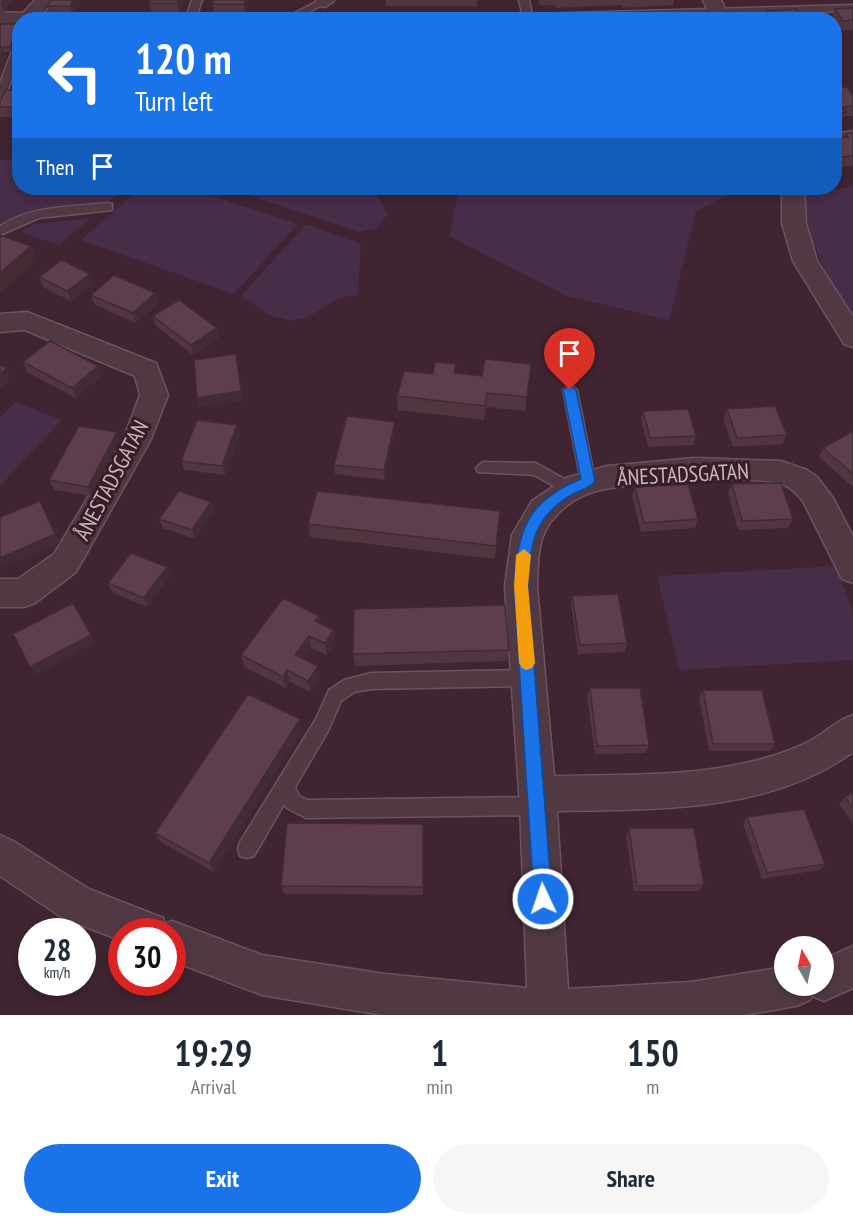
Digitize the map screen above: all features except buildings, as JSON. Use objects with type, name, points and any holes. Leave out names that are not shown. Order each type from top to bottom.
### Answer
[{"type":"street","points":[[34,12],[45,0]]},
{"type":"street","points":[[793,195],[794,223],[805,261],[853,338]]},
{"type":"street","name":"ÅNESTADSGATAN","points":[[0,323],[27,321],[147,370],[154,395],[137,439],[64,563],[24,593],[0,593]]},
{"type":"street","name":"ÅNESTADSGATAN","points":[[549,1011],[537,800],[521,586],[524,549],[529,529],[543,509],[579,485],[623,475],[748,469],[778,471],[796,477],[811,489],[853,570]]},
{"type":"street","points":[[537,800],[684,790],[748,780],[818,756],[853,731]]},
{"type":"street","points":[[0,854],[77,904],[113,918]]},
{"type":"street","points":[[186,946],[262,975],[384,994],[549,1011],[691,1003],[774,990]]},
{"type":"street","points":[[834,976],[853,966]]},
{"type":"lane","points":[[301,12],[325,0]]},
{"type":"lane","points":[[686,12],[814,4],[853,8]]},
{"type":"lane","points":[[4,94],[12,68]]},
{"type":"lane","points":[[0,231],[22,218],[38,214],[108,207]]},
{"type":"lane","points":[[483,468],[536,469],[579,485],[570,390]]},
{"type":"lane","points":[[247,849],[322,725],[335,696],[350,685],[371,681],[528,678]]},
{"type":"lane","points":[[285,786],[293,802],[306,809],[537,800]]},
{"type":"shaded area","points":[[12,159],[12,195],[118,195],[106,205],[36,211],[4,224],[0,223],[0,160]]},
{"type":"shaded area","points":[[853,186],[853,321],[834,290],[819,258],[808,224],[803,195],[842,195],[842,188]]},
{"type":"shaded area","points":[[133,195],[210,195],[298,224],[234,294],[81,240]]},
{"type":"shaded area","points":[[247,195],[376,195],[388,214],[377,228],[360,232]]},
{"type":"shaded area","points":[[458,195],[729,195],[696,211],[669,320],[567,296],[449,236]]},
{"type":"shaded area","points":[[91,218],[59,245],[20,232],[34,224]]},
{"type":"shaded area","points":[[306,224],[361,244],[358,295],[339,298],[306,318],[291,321],[269,315],[241,296]]},
{"type":"shaded area","points":[[16,402],[62,420],[0,486],[0,417]]},
{"type":"shaded area","points":[[836,566],[853,612],[853,660],[679,670],[657,576]]},
{"type":"slow traffic","points":[[524,555],[521,586],[527,663]]},
{"type":"route","points":[[543,899],[521,586],[524,549],[529,529],[543,509],[568,490],[588,481],[570,390]]}]
